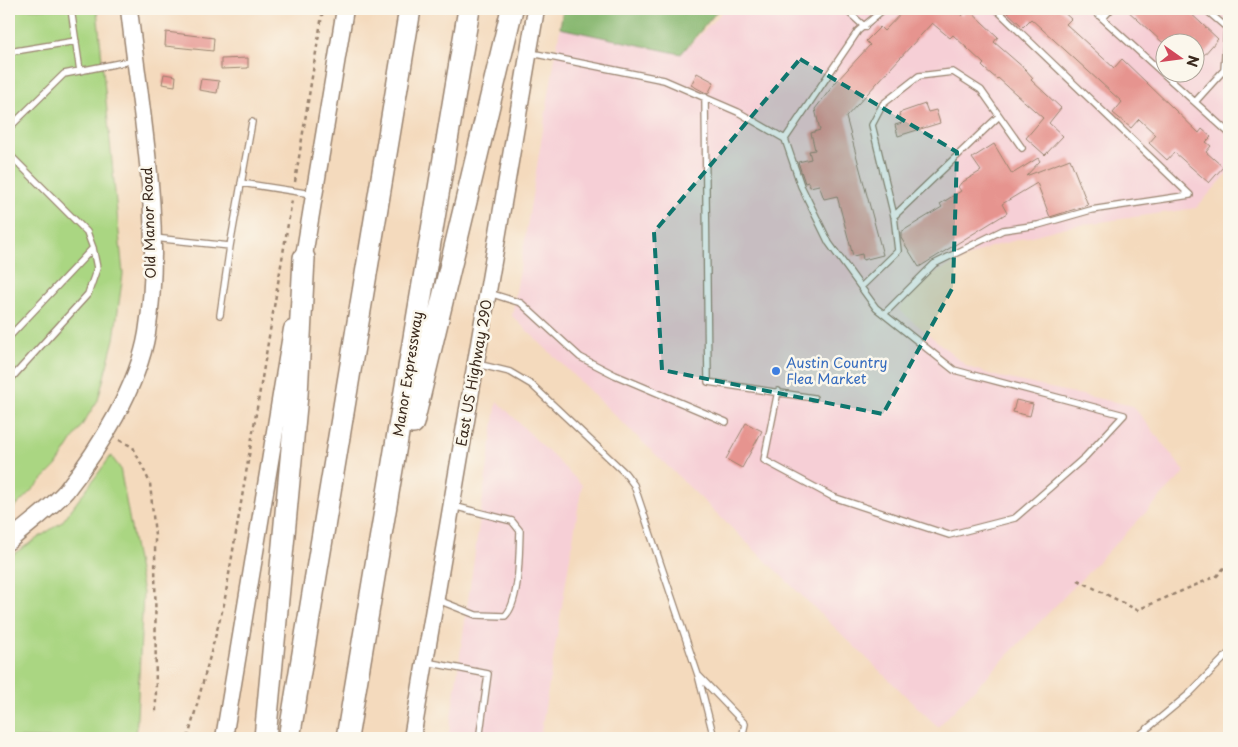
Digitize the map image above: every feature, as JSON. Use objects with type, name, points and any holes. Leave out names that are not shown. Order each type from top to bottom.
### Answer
[{"type":"highway","points":[[289,738],[410,9]]},
{"type":"highway","name":"Manor Expressway","points":[[347,738],[469,9]]},
{"type":"highway","points":[[386,504],[408,444],[512,9]]},
{"type":"highway","points":[[265,738],[297,395],[304,258]]},
{"type":"main road","name":"Old Manor Road","points":[[9,541],[64,492],[106,433],[130,386],[147,335],[153,266],[149,177],[128,9]]},
{"type":"main road","points":[[224,738],[345,9]]},
{"type":"main road","name":"East US Highway 290","points":[[412,738],[536,9]]},
{"type":"lane","points":[[71,9],[80,71]]},
{"type":"lane","points":[[845,9],[865,27]]},
{"type":"lane","points":[[785,139],[858,31],[884,9]]},
{"type":"lane","points":[[884,314],[934,264],[1003,230],[1038,225],[1091,210],[1190,195],[996,9]]},
{"type":"lane","points":[[1092,9],[1229,133]]},
{"type":"lane","points":[[1102,18],[1111,9]]},
{"type":"lane","points":[[1195,102],[1227,70],[1228,27],[1205,9]]},
{"type":"lane","points":[[9,52],[76,41]]},
{"type":"lane","points":[[529,52],[664,80],[738,112],[785,139],[801,186],[829,243],[876,308],[954,370],[1124,415],[1085,457],[1016,518],[948,535],[833,497],[764,460],[778,391]]},
{"type":"lane","points":[[9,128],[64,74],[135,60]]},
{"type":"lane","points":[[861,287],[898,251],[894,216],[872,125],[883,104],[919,76],[953,72],[981,90],[1022,148]]},
{"type":"lane","points":[[705,97],[708,382],[778,391],[814,398]]},
{"type":"lane","points":[[894,216],[999,116]]},
{"type":"lane","points":[[220,315],[252,122]]},
{"type":"lane","points":[[9,154],[87,232],[97,268],[88,294],[9,381]]},
{"type":"lane","points":[[241,183],[314,195]]},
{"type":"lane","points":[[152,238],[230,246]]},
{"type":"lane","points":[[9,337],[93,248]]},
{"type":"lane","points":[[488,293],[521,303],[580,357],[615,375],[726,422]]},
{"type":"lane","points":[[475,363],[510,372],[532,385],[625,473],[634,485],[698,675],[714,738]]},
{"type":"lane","points":[[435,599],[476,616],[505,616],[511,610],[519,564],[520,531],[512,521],[451,506]]},
{"type":"lane","points":[[1136,738],[1189,694],[1229,653]]},
{"type":"lane","points":[[424,662],[488,674],[480,732]]},
{"type":"lane","points":[[698,675],[745,724],[742,738]]},
{"type":"path","points":[[188,738],[224,604],[324,9]]},
{"type":"path","points":[[106,433],[133,447],[150,483],[155,536],[156,714]]},
{"type":"path","points":[[1078,580],[1137,610],[1217,576],[1229,562]]},
{"type":"highlighted area","points":[[800,59],[957,152],[953,287],[883,414],[662,370],[654,232]]},
{"type":"shaded area","name":"Austin Country Flea Market","points":[[725,9],[1229,9],[1229,172],[1196,208],[1066,227],[990,247],[932,274],[898,309],[968,367],[995,376],[1133,406],[1185,472],[938,727],[512,316],[560,28],[681,54]]},
{"type":"shaded area","points":[[497,401],[582,485],[540,738],[448,738]]},
{"type":"green space","points":[[9,9],[97,9],[123,274],[114,339],[98,400],[56,466],[9,513]]},
{"type":"green space","points":[[563,9],[719,9],[681,54],[560,28]]},
{"type":"green space","points":[[111,456],[120,468],[143,593],[136,738],[9,738],[9,557],[62,522]]},
{"type":"building","points":[[905,9],[954,9],[962,16],[968,9],[998,37],[994,42],[1025,69],[1033,78],[1031,80],[1061,108],[1049,123],[1063,136],[1045,155],[1026,138],[1043,118],[998,78],[985,69],[982,66],[984,64],[953,35],[950,38],[932,23],[846,117],[883,255],[863,260],[862,254],[853,256],[837,196],[824,199],[819,185],[810,187],[808,182],[805,183],[798,162],[811,159],[809,151],[815,150],[811,133],[820,130],[815,109],[836,82],[870,45],[866,41],[880,27],[884,31]]},
{"type":"building","points":[[1004,9],[1060,9],[1071,19],[1066,24],[1114,68],[1122,59],[1199,133],[1202,129],[1211,137],[1206,142],[1211,146],[1206,152],[1223,167],[1209,183],[1174,152],[1167,160],[1149,143],[1156,135],[1139,119],[1131,128],[1113,113],[1122,102],[1031,19],[1023,27]]},
{"type":"building","points":[[1126,9],[1186,9],[1218,39],[1206,53],[1206,32],[1156,32],[1156,36]]},
{"type":"building","points":[[166,32],[214,38],[213,51],[165,46]]},
{"type":"building","points":[[248,58],[248,68],[221,69],[221,59]]},
{"type":"building","points":[[697,73],[714,82],[708,94],[691,85]]},
{"type":"building","points":[[164,74],[176,76],[175,86],[162,84]]},
{"type":"building","points":[[201,79],[219,81],[217,93],[199,90]]},
{"type":"building","points":[[925,104],[928,112],[936,110],[940,123],[898,136],[895,125],[902,123],[899,113]]},
{"type":"building","points":[[994,144],[1012,174],[1038,158],[1040,161],[1026,176],[1070,159],[1088,205],[1050,217],[1037,183],[1002,204],[1007,213],[919,267],[901,238],[901,232],[942,207],[940,204],[961,191],[958,187],[961,183],[981,171],[972,158]]},
{"type":"building","points":[[1016,400],[1033,404],[1030,416],[1013,412]]},
{"type":"building","points":[[746,423],[762,431],[742,468],[726,459]]},
{"type":"place","name":"Austin Country Flea Market","points":[[776,371]]}]
